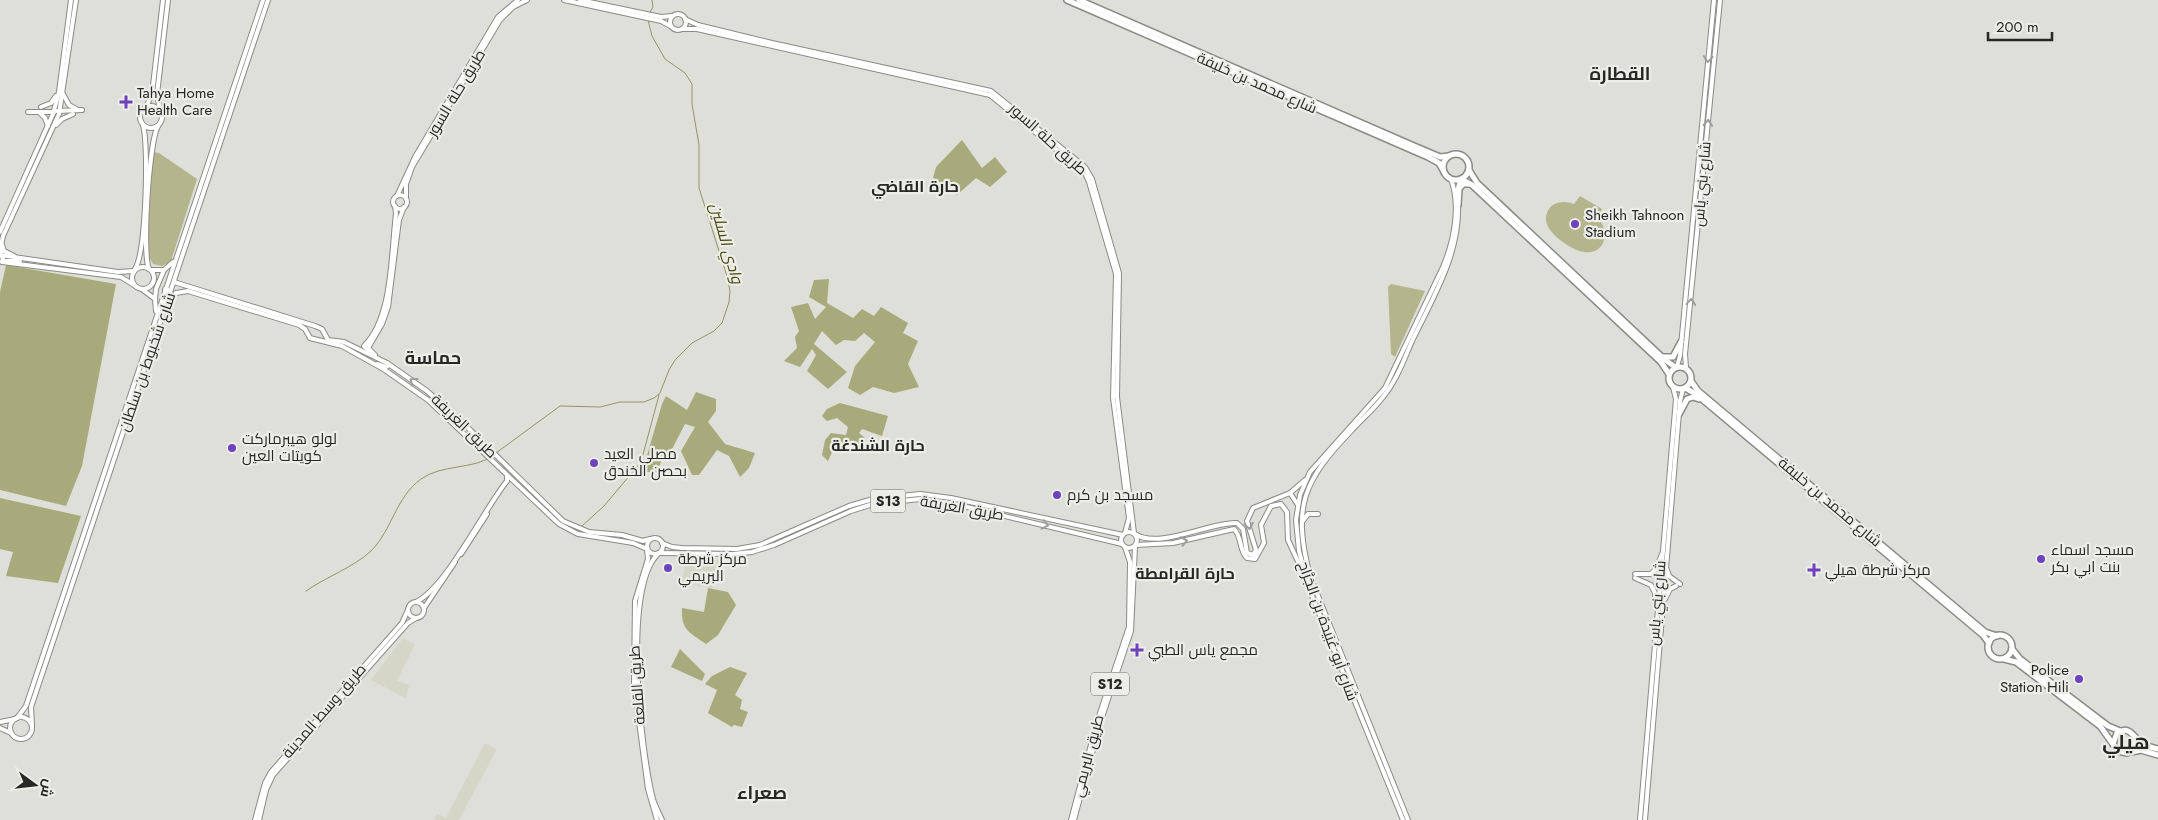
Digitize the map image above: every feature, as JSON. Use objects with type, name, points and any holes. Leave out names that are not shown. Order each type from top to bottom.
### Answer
[{"type":"highway","name":"شارع محمد بن خليفة","points":[[1067,0],[1428,157],[1439,163],[1444,170]]},
{"type":"highway","name":"شارع محمد بن خليفة","points":[[1079,0],[1440,157],[1449,156]]},
{"type":"highway","points":[[1462,155],[1468,161],[1469,170],[1474,181],[1661,356],[1676,367],[1686,368],[1690,373],[1691,380],[1684,388],[1673,387],[1669,381],[1669,374],[1661,362],[1472,184],[1461,179],[1451,179],[1444,170],[1444,162],[1449,156],[1462,155]]},
{"type":"highway","points":[[1461,179],[1469,170]]},
{"type":"highway","points":[[1458,205],[1461,186],[1465,183],[1472,184]]},
{"type":"highway","points":[[1661,356],[1673,357],[1682,342]]},
{"type":"highway","points":[[1669,374],[1676,367]]},
{"type":"highway","name":"شارع محمد بن خليفة","points":[[1691,380],[1696,389],[1985,632],[1997,636]]},
{"type":"highway","name":"شارع محمد بن خليفة","points":[[1684,388],[1703,400],[1983,635],[1989,643]]},
{"type":"highway","points":[[1679,414],[1688,398],[1703,400]]},
{"type":"highway","points":[[2158,749],[2142,744],[2129,731],[2120,731],[2103,723],[2020,659],[2012,649],[2009,640],[2003,636],[1997,636],[1989,643],[1988,649],[1992,656],[2016,662],[2100,726],[2121,753],[2138,750],[2158,755]]},
{"type":"highway","points":[[2004,659],[2012,649]]},
{"type":"highway","points":[[2113,744],[2114,738],[2120,731]]},
{"type":"highway","points":[[2131,752],[2136,744],[2136,738]]},
{"type":"main road","points":[[47,142],[57,111],[71,0]]},
{"type":"main road","points":[[50,136],[61,93],[76,0]]},
{"type":"main road","points":[[134,285],[132,277],[140,258],[147,143],[144,125],[140,116],[151,97],[163,0]]},
{"type":"main road","points":[[141,289],[147,288],[152,284],[154,278],[150,269],[146,247],[153,139],[162,117],[157,94],[168,0]]},
{"type":"main road","name":"شارع شخبوط بن سلطان","points":[[16,719],[26,706],[263,0]]},
{"type":"main road","name":"شارع شخبوط بن سلطان","points":[[32,725],[31,707],[268,0]]},
{"type":"main road","name":"طريق حلة السور","points":[[397,196],[412,161],[490,29],[501,14],[518,0]]},
{"type":"main road","name":"طريق حلة السور","points":[[406,198],[405,189],[412,168],[500,20],[513,7],[526,0]]},
{"type":"main road","points":[[564,0],[651,17],[679,14],[685,19],[685,24],[682,29],[676,30],[651,17]]},
{"type":"main road","points":[[580,0],[645,16]]},
{"type":"main road","name":"شارع بني ياس","points":[[1676,367],[1682,342],[1714,0]]},
{"type":"main road","name":"شارع بني ياس","points":[[1686,368],[1685,354],[1720,0]]},
{"type":"main road","points":[[670,26],[672,16]]},
{"type":"main road","name":"طريق حلة السور","points":[[685,19],[698,25],[772,43],[991,91],[1000,96],[1084,167],[1092,179],[1119,274],[1117,397],[1135,534]]},
{"type":"main road","points":[[1711,27],[1717,32]]},
{"type":"main road","name":"طريق حلة السور","points":[[682,29],[697,29],[990,95],[1085,173],[1116,274],[1113,398],[1129,518],[1124,534]]},
{"type":"main road","points":[[28,112],[80,110],[69,105],[61,93],[60,86]]},
{"type":"main road","points":[[41,107],[51,103],[61,93]]},
{"type":"main road","points":[[146,107],[153,106],[160,110]]},
{"type":"main road","points":[[0,232],[57,111]]},
{"type":"main road","points":[[40,113],[46,118],[48,128]]},
{"type":"main road","points":[[1,259],[1,243],[47,142],[60,120],[73,114]]},
{"type":"main road","points":[[144,125],[149,128],[158,126]]},
{"type":"main road","name":"شارع أبو عُبَيدة بن الجَرَّاح","points":[[1403,820],[1306,580],[1296,532],[1298,505],[1310,472],[1379,397],[1393,374],[1450,247],[1454,220],[1454,188],[1451,179]]},
{"type":"main road","name":"شارع أبو عُبَيدة بن الجَرَّاح","points":[[1408,820],[1312,582],[1301,529],[1302,510],[1308,487],[1321,463],[1379,402],[1396,376],[1453,252],[1457,228],[1457,188],[1461,179]]},
{"type":"main road","points":[[366,359],[364,355],[367,348],[381,318],[384,306],[396,214],[394,199],[397,196],[406,198],[407,202],[399,220],[388,307],[382,324],[367,348]]},
{"type":"main road","points":[[395,206],[404,207]]},
{"type":"main road","points":[[1,243],[4,251],[23,259]]},
{"type":"main road","points":[[147,345],[147,339],[157,308],[155,299],[156,289],[164,270],[170,266],[177,256]]},
{"type":"main road","points":[[1,259],[23,259],[118,272],[135,270],[142,266],[150,269],[164,270]]},
{"type":"main road","points":[[1,259],[120,278],[155,299]]},
{"type":"main road","points":[[181,261],[178,277],[189,285]]},
{"type":"main road","points":[[174,282],[228,297],[272,314]]},
{"type":"main road","points":[[164,314],[163,304],[168,290],[165,289]]},
{"type":"main road","points":[[204,296],[206,290]]},
{"type":"main road","points":[[164,314],[174,295],[180,291],[204,296],[320,328],[328,340],[342,341],[367,348],[388,364],[386,367],[375,365]]},
{"type":"main road","name":"طريق الغريفة","points":[[272,314],[301,326],[310,338],[314,340],[342,346],[366,359],[428,400],[552,519],[568,530],[587,537],[633,543],[647,550]]},
{"type":"main road","name":"طريق الغريفة","points":[[388,364],[450,411],[556,515],[570,525],[589,532],[622,535],[643,541],[650,539]]},
{"type":"main road","name":"شارع بني ياس","points":[[1640,820],[1659,580],[1676,399],[1673,387]]},
{"type":"main road","name":"شارع بني ياس","points":[[1645,820],[1679,414],[1684,388]]},
{"type":"main road","points":[[1135,534],[1145,538],[1172,537],[1234,522],[1240,524],[1243,528],[1247,553],[1253,555],[1256,550],[1247,521],[1248,517],[1255,507],[1290,493],[1303,482],[1310,472]]},
{"type":"main road","points":[[1302,510],[1300,508],[1301,500],[1310,472]]},
{"type":"main road","points":[[506,473],[508,481],[431,592],[416,602],[411,603],[408,610],[411,616],[416,618],[423,615],[424,608],[504,489],[511,482],[516,484]]},
{"type":"main road","points":[[1290,493],[1298,505]]},
{"type":"main road","name":"طريق الغريفة","points":[[662,543],[672,547],[737,549],[766,543],[816,520],[872,499],[920,494],[951,498],[1124,534],[1135,534]]},
{"type":"main road","name":"طريق الغريفة","points":[[658,554],[742,553],[774,546],[851,511],[873,504],[920,499],[950,503],[1124,545],[1135,546]]},
{"type":"main road","points":[[1135,546],[1173,543],[1236,530],[1244,555],[1247,558],[1255,559],[1264,543],[1262,522],[1271,506],[1281,504],[1286,507],[1287,512],[1288,540],[1306,580]]},
{"type":"main road","points":[[1301,529],[1306,516],[1318,514]]},
{"type":"main road","points":[[800,534],[818,524],[816,520]]},
{"type":"main road","points":[[1214,527],[1216,533]]},
{"type":"main road","name":"S12","points":[[1124,534],[1124,545]]},
{"type":"main road","name":"S12","points":[[1135,534],[1138,540],[1135,546]]},
{"type":"main road","name":"S13","points":[[650,539],[657,538],[662,543]]},
{"type":"main road","points":[[647,550],[646,545],[650,539]]},
{"type":"main road","points":[[633,543],[642,549],[646,555],[638,586]]},
{"type":"main road","points":[[658,554],[662,549],[662,543]]},
{"type":"main road","name":"طريق البريمي","points":[[1072,820],[1097,722],[1129,628],[1130,562],[1124,545]]},
{"type":"main road","name":"طريق البريمي","points":[[1072,820],[1101,720],[1131,631],[1135,546]]},
{"type":"main road","points":[[1662,548],[1662,580],[1664,584]]},
{"type":"main road","name":"S13","points":[[647,550],[651,554],[658,554]]},
{"type":"main road","name":"طريق القلعة","points":[[647,550],[648,559],[638,586],[634,620],[634,684],[648,789],[657,820]]},
{"type":"main road","name":"طريق القلعة","points":[[658,554],[650,565],[641,594],[637,662],[640,708],[652,795],[662,820]]},
{"type":"main road","points":[[1657,608],[1655,593],[1650,584],[1635,576],[1651,574],[1655,570],[1662,554]]},
{"type":"main road","points":[[1662,613],[1666,595],[1678,585],[1668,574],[1666,561]]},
{"type":"main road","points":[[1659,580],[1662,613]]},
{"type":"main road","points":[[416,602],[424,608]]},
{"type":"main road","name":"طريق وسط المدينة","points":[[254,820],[265,783],[271,772],[402,623],[408,610]]},
{"type":"main road","name":"طريق وسط المدينة","points":[[259,820],[266,790],[273,775],[405,626],[416,618]]},
{"type":"main road","points":[[0,722],[25,717],[32,725],[30,736],[23,739],[16,738],[11,732],[0,728]]},
{"type":"main road","points":[[11,732],[11,725],[16,719]]},
{"type":"shaded area","points":[[686,558],[720,560],[712,588],[682,583]]},
{"type":"shaded area","points":[[403,638],[415,644],[397,681],[409,685],[406,698],[371,680]]},
{"type":"shaded area","points":[[485,743],[497,749],[459,820],[434,820],[437,814],[446,818]]},
{"type":"green space","points":[[962,140],[982,168],[995,157],[1007,172],[990,187],[976,178],[957,195],[933,178],[936,167]]},
{"type":"green space","points":[[153,152],[159,153],[197,179],[171,261],[162,266],[153,264],[147,253]]},
{"type":"green space","name":"Sheikh Tahnoon Stadium","points":[[1580,196],[1602,209],[1598,218],[1604,229],[1604,241],[1597,250],[1591,252],[1579,251],[1566,245],[1550,230],[1546,219],[1552,206],[1560,202],[1574,204]]},
{"type":"green space","points":[[6,265],[116,284],[82,466],[66,506],[0,490],[0,292]]},
{"type":"green space","points":[[829,279],[827,303],[853,318],[862,309],[874,316],[881,307],[908,323],[903,333],[918,341],[908,364],[919,387],[894,393],[873,387],[860,395],[848,388],[855,366],[875,342],[864,333],[855,341],[844,340],[836,345],[822,331],[814,344],[847,372],[828,389],[807,371],[816,355],[812,349],[800,367],[784,361],[797,348],[795,337],[799,331],[791,307],[808,303],[815,319],[826,307],[809,297],[814,280]]},
{"type":"green space","points":[[1391,284],[1425,291],[1395,357],[1391,354],[1388,287]]},
{"type":"green space","points":[[696,392],[716,399],[716,411],[708,422],[725,444],[755,453],[749,468],[740,477],[729,456],[717,450],[699,475],[692,475],[681,451],[695,427],[685,424],[672,449],[664,454],[657,472],[647,472],[646,459],[666,396],[687,410]]},
{"type":"green space","points":[[840,403],[888,416],[882,436],[862,429],[859,433],[865,438],[864,447],[836,443],[828,461],[822,455],[825,440],[831,433],[846,435],[848,427],[837,418],[827,421],[822,416],[827,409]]},
{"type":"green space","points":[[0,498],[81,516],[58,583],[6,576],[13,552],[0,549]]},
{"type":"green space","points":[[708,588],[728,592],[736,605],[718,635],[706,644],[687,630],[683,621],[682,608],[704,612]]},
{"type":"green space","points":[[680,649],[705,674],[702,681],[671,667]]},
{"type":"green space","points":[[730,667],[747,673],[735,695],[742,700],[740,709],[748,712],[742,727],[734,725],[732,727],[708,713],[717,690],[705,684],[712,676]]},
{"type":"waterway","name":"وادي السلين","points":[[649,14],[653,7],[652,0]]},
{"type":"waterway","name":"وادي السلين","points":[[496,453],[560,406],[600,407],[620,402],[644,402],[654,398],[660,393],[675,360],[692,343],[714,331],[722,323],[729,302],[730,291],[699,188],[699,145],[692,104],[692,84],[685,73],[665,59],[652,36],[648,20]]},
{"type":"waterway","points":[[582,526],[604,506],[641,462],[659,395]]},
{"type":"waterway","points":[[306,591],[356,562],[371,551],[378,543],[406,495],[421,479],[438,471],[476,463],[493,456]]},
{"type":"place","name":"Tahya Home Health Care","points":[[126,102]]},
{"type":"place","name":"Sheikh Tahnoon Stadium","points":[[1575,224]]},
{"type":"place","name":"لولو هيبرماركت كويتات العين","points":[[232,448]]},
{"type":"place","name":"مصلى العيد بحصن الخندق","points":[[594,463]]},
{"type":"place","name":"مسجد بن كرم","points":[[1057,495]]},
{"type":"place","name":"مسجد اسماء بنت ابي بكر","points":[[2041,559]]},
{"type":"place","name":"مركز شرطة البريمي","points":[[668,568]]},
{"type":"place","name":"مركز شرطة هيلي","points":[[1814,570]]},
{"type":"place","name":"مجمع ياس الطبي","points":[[1137,650]]},
{"type":"place","name":"Police Station Hili","points":[[2079,679]]},
{"type":"district","name":"القطارة","points":[[1620,74]]},
{"type":"district","name":"حارة القاضي","points":[[915,186]]},
{"type":"district","name":"حماسة","points":[[433,358]]},
{"type":"district","name":"حارة الشندغة","points":[[878,445]]},
{"type":"district","name":"حارة القرامطة","points":[[1185,573]]},
{"type":"district","name":"هيلي","points":[[2126,742]]},
{"type":"district","name":"صعراء","points":[[762,793]]}]
